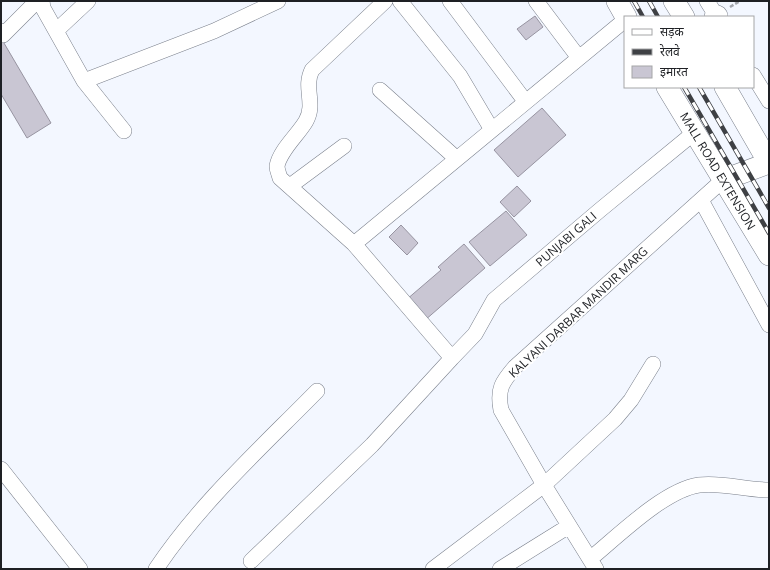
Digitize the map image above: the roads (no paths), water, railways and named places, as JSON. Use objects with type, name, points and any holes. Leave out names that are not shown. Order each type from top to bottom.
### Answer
[{"type":"main road","points":[[617,1],[625,16]]},
{"type":"main road","points":[[674,1],[683,16]]},
{"type":"main road","name":"MALL ROAD EXTENSION","points":[[668,88],[769,255]]},
{"type":"main road","points":[[723,180],[769,163],[726,88]]},
{"type":"street","points":[[1,31],[3,35],[37,1]]},
{"type":"street","points":[[42,1],[43,8],[57,30],[84,81],[124,131]]},
{"type":"street","points":[[57,30],[88,1]]},
{"type":"street","points":[[84,81],[214,31],[278,1]]},
{"type":"street","points":[[385,1],[312,70],[308,79],[310,111],[306,121],[280,158],[277,167],[280,178],[354,244],[452,358]]},
{"type":"street","points":[[400,1],[460,76],[492,130]]},
{"type":"street","points":[[536,1],[579,58]]},
{"type":"street","points":[[451,2],[525,100]]},
{"type":"street","points":[[354,244],[492,130],[525,100],[624,21]]},
{"type":"street","points":[[754,77],[769,101]]},
{"type":"street","points":[[380,90],[457,159]]},
{"type":"street","name":"PUNJABI GALI","points":[[251,561],[372,445],[476,334],[494,300],[695,132]]},
{"type":"street","points":[[290,186],[344,146]]},
{"type":"street","name":"KALYANI DARBAR MANDIR MARG","points":[[593,564],[544,485],[501,410],[498,396],[503,381],[515,367],[723,180]]},
{"type":"street","points":[[701,200],[769,325]]},
{"type":"street","points":[[433,569],[544,485],[615,419],[631,400],[653,364]]},
{"type":"street","points":[[156,569],[171,546],[203,509],[316,391]]},
{"type":"street","points":[[1,469],[80,569]]},
{"type":"street","points":[[593,564],[651,509],[678,492],[697,486],[719,484],[750,490],[769,490]]},
{"type":"street","points":[[500,569],[569,526]]},
{"type":"railway","points":[[634,1],[642,16]]},
{"type":"railway","points":[[649,1],[657,16]]},
{"type":"railway","points":[[685,88],[769,233]]},
{"type":"railway","points":[[700,88],[769,208]]}]
